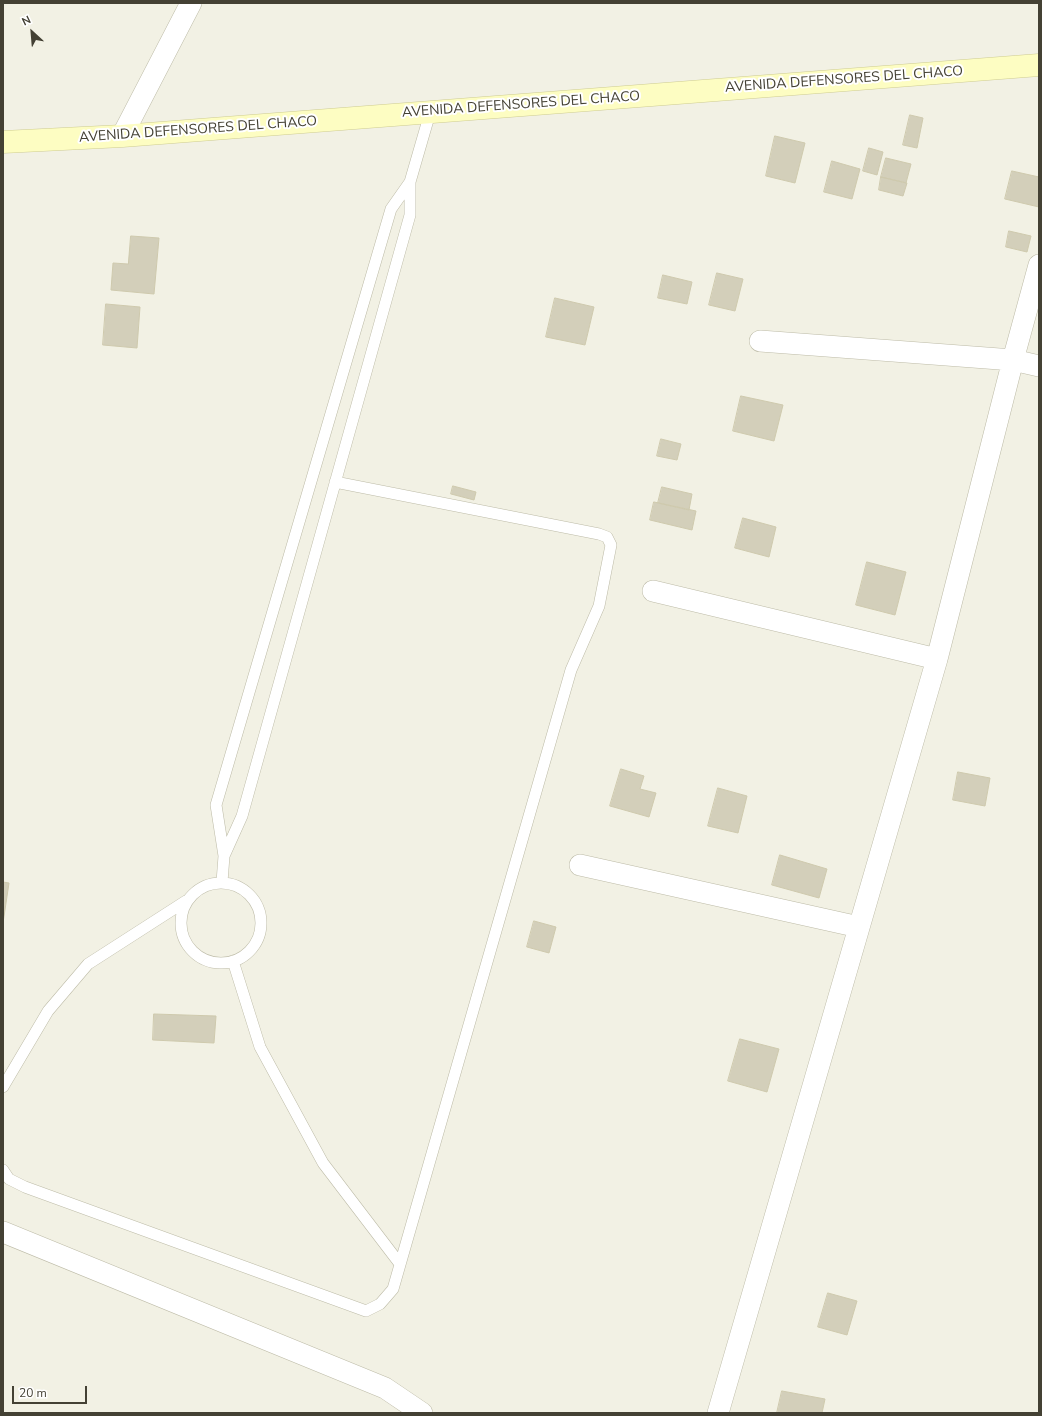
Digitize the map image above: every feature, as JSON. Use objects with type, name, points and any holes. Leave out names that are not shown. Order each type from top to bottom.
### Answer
[{"type":"main road","name":"AVENIDA DEFENSORES DEL CHACO","points":[[3,142],[122,136],[1039,65]]},
{"type":"street","points":[[122,136],[191,3]]},
{"type":"street","points":[[718,1413],[937,659],[1013,360],[1039,265]]},
{"type":"street","points":[[760,341],[1013,360],[1039,366]]},
{"type":"street","points":[[653,591],[937,659]]},
{"type":"street","points":[[580,865],[859,927]]},
{"type":"street","points":[[3,1232],[385,1388],[422,1413]]},
{"type":"lane","points":[[224,856],[242,816],[410,215],[410,182],[430,113]]},
{"type":"lane","points":[[222,882],[224,856],[216,805],[391,209],[410,182]]},
{"type":"lane","points":[[3,1170],[9,1179],[25,1187],[366,1311],[380,1304],[392,1289],[571,670],[599,606],[611,545],[607,537],[599,534],[335,482]]},
{"type":"lane","points":[[3,1087],[48,1011],[88,964],[186,901],[196,891],[208,884],[222,882],[236,885],[247,892],[256,904],[260,917],[260,931],[255,944],[245,954],[233,961],[219,963],[205,960],[194,953],[185,942],[180,928],[181,915],[186,901]]},
{"type":"lane","points":[[233,961],[260,1047],[323,1163],[400,1264]]},
{"type":"building","points":[[910,115],[923,118],[917,148],[903,145]]},
{"type":"building","points":[[775,136],[805,143],[795,183],[766,176]]},
{"type":"building","points":[[869,148],[883,152],[877,175],[863,171]]},
{"type":"building","points":[[886,158],[911,164],[906,183],[881,177]]},
{"type":"building","points":[[832,161],[860,169],[852,199],[824,192]]},
{"type":"building","points":[[1012,171],[1039,177],[1039,207],[1005,199]]},
{"type":"building","points":[[881,177],[907,183],[903,196],[879,190]]},
{"type":"building","points":[[1009,231],[1031,236],[1027,252],[1006,247]]},
{"type":"building","points":[[131,236],[159,238],[154,294],[111,290],[113,263],[128,264]]},
{"type":"building","points":[[717,273],[743,279],[735,311],[709,305]]},
{"type":"building","points":[[663,275],[692,282],[687,304],[658,298]]},
{"type":"building","points":[[555,298],[594,307],[585,345],[546,337]]},
{"type":"building","points":[[106,304],[140,307],[137,348],[103,345]]},
{"type":"building","points":[[741,396],[783,405],[774,441],[733,431]]},
{"type":"building","points":[[661,439],[681,444],[677,460],[657,456]]},
{"type":"building","points":[[453,486],[476,492],[474,500],[451,494]]},
{"type":"building","points":[[662,487],[692,494],[689,510],[658,503]]},
{"type":"building","points":[[654,502],[696,511],[692,530],[650,520]]},
{"type":"building","points":[[743,518],[776,527],[769,557],[735,548]]},
{"type":"building","points":[[867,562],[906,572],[895,615],[856,605]]},
{"type":"building","points":[[621,769],[644,776],[640,789],[656,793],[649,817],[610,806]]},
{"type":"building","points":[[958,772],[990,778],[985,806],[953,800]]},
{"type":"building","points":[[718,788],[747,796],[738,833],[708,826]]},
{"type":"building","points":[[780,855],[827,869],[819,898],[772,885]]},
{"type":"building","points":[[3,882],[9,883],[3,923]]},
{"type":"building","points":[[534,921],[556,927],[549,953],[527,947]]},
{"type":"building","points":[[154,1014],[216,1016],[214,1043],[153,1040]]},
{"type":"building","points":[[740,1039],[779,1049],[767,1092],[728,1081]]},
{"type":"building","points":[[828,1293],[857,1301],[847,1335],[818,1327]]},
{"type":"building","points":[[782,1391],[825,1399],[822,1413],[777,1413]]}]
